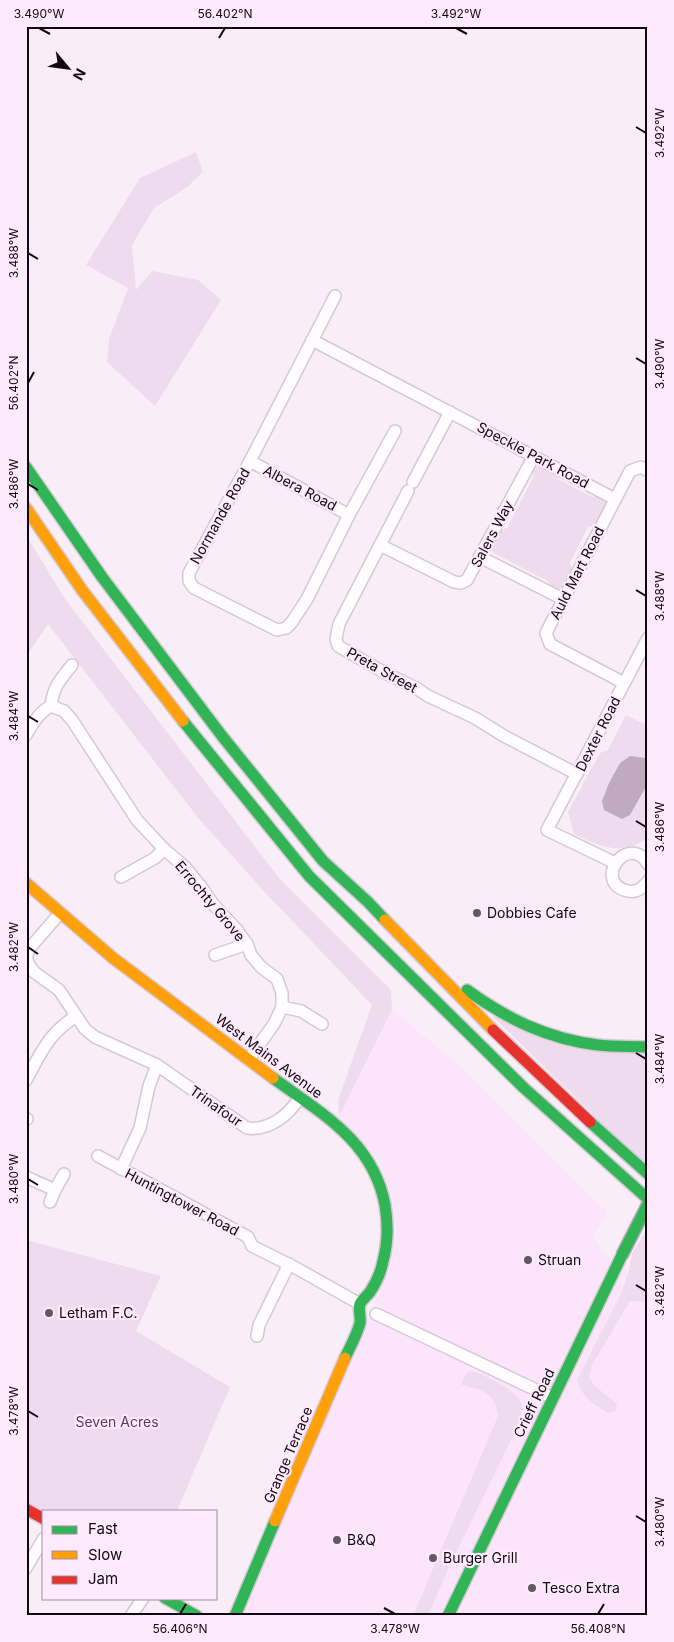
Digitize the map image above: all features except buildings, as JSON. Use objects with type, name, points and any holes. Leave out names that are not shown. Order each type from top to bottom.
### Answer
[{"type":"main road","points":[[26,467],[102,577],[222,736],[323,861],[368,902],[410,947],[538,1074],[648,1174]]},
{"type":"main road","points":[[26,508],[82,590],[203,748],[309,876],[524,1088],[648,1215]]},
{"type":"main road","name":"West Mains Avenue","points":[[26,883],[112,958],[300,1097],[350,1137],[368,1161],[378,1180],[387,1216],[386,1250],[382,1266],[369,1295],[360,1304]]},
{"type":"main road","points":[[410,947],[488,1006],[517,1023],[540,1033],[574,1042],[648,1047]]},
{"type":"main road","points":[[524,1088],[648,1199]]},
{"type":"main road","name":"Crieff Road","points":[[448,1616],[648,1204]]},
{"type":"main road","name":"Grange Terrace","points":[[235,1616],[360,1322],[360,1304]]},
{"type":"main road","points":[[26,1509],[42,1518]]},
{"type":"main road","points":[[169,1600],[197,1616]]},
{"type":"street","name":"Normande Road","points":[[335,296],[250,461],[189,573],[189,581],[194,588],[277,630],[286,628],[307,600],[349,515],[394,431]]},
{"type":"street","name":"Speckle Park Road","points":[[312,340],[615,499]]},
{"type":"street","name":"Preta Street","points":[[450,412],[339,624],[336,638],[338,646],[428,696],[475,718],[510,739],[577,774]]},
{"type":"street","name":"Salers Way","points":[[380,545],[454,582],[468,580],[534,456]]},
{"type":"street","name":"Albera Road","points":[[250,461],[349,515]]},
{"type":"street","name":"Auld Mart Road","points":[[624,683],[550,644],[546,633],[630,471],[641,467],[648,470]]},
{"type":"street","points":[[480,557],[563,599]]},
{"type":"street","name":"Dexter Road","points":[[615,863],[547,830],[648,638]]},
{"type":"street","points":[[26,735],[36,718],[45,709],[52,706],[53,693],[72,665]]},
{"type":"street","name":"Errochty Grove","points":[[52,706],[64,711],[72,720],[137,820],[164,850],[186,867],[213,904],[237,930],[247,944],[251,956],[260,967],[277,979],[282,993],[282,1007]]},
{"type":"street","points":[[121,877],[155,858],[164,850]]},
{"type":"street","points":[[646,857],[624,855],[615,863],[613,880],[620,888],[626,891],[643,888],[648,881]]},
{"type":"street","name":"Trinafour","points":[[60,913],[32,944],[26,955],[29,965],[34,972],[59,990],[75,1016],[85,1029],[95,1037],[157,1064],[247,1128],[255,1129],[280,1120],[292,1109],[300,1097]]},
{"type":"street","points":[[216,955],[247,944]]},
{"type":"street","points":[[249,1060],[274,1024],[282,1007],[301,1011],[322,1024]]},
{"type":"street","points":[[26,1080],[47,1042],[55,1032],[75,1016]]},
{"type":"street","points":[[121,1169],[134,1145],[140,1128],[149,1086],[157,1064]]},
{"type":"street","name":"Huntingtower Road","points":[[98,1156],[248,1237],[252,1246],[360,1304]]},
{"type":"street","points":[[50,1202],[64,1174]]},
{"type":"street","points":[[26,1177],[55,1190]]},
{"type":"street","points":[[257,1336],[259,1325],[288,1264]]},
{"type":"street","points":[[376,1314],[553,1398]]},
{"type":"street","points":[[26,1568],[42,1541]]},
{"type":"street","points":[[131,1616],[142,1600]]},
{"type":"shaded area","points":[[630,756],[648,760],[648,783],[630,815],[622,819],[604,810],[602,801],[620,763]]},
{"type":"shaded area","points":[[392,1009],[462,1068],[607,1212],[594,1236],[604,1255],[648,1281],[648,1616],[241,1616],[379,1294],[397,1231],[380,1161],[339,1117]]},
{"type":"green space","points":[[196,152],[203,172],[186,188],[154,208],[132,245],[136,290],[152,271],[198,280],[221,300],[155,406],[107,362],[109,339],[128,288],[86,265],[140,178]]},
{"type":"green space","points":[[538,467],[544,467],[556,473],[558,479],[592,497],[599,495],[607,506],[596,526],[588,527],[570,563],[573,571],[563,589],[550,588],[548,581],[492,552],[492,546],[501,530],[507,528],[534,476],[532,471]]},
{"type":"green space","points":[[26,535],[65,599],[279,878],[391,990],[392,1009],[339,1117],[338,1100],[372,1005],[260,887],[199,819],[48,624],[26,657],[26,602],[28,599],[26,596]]},
{"type":"green space","points":[[626,715],[648,726],[648,838],[637,845],[615,848],[601,845],[574,834],[568,812],[600,753],[608,750]]},
{"type":"green space","points":[[492,1016],[648,1055],[648,1168]]},
{"type":"green space","points":[[646,1231],[648,1234],[648,1302],[630,1301],[592,1365],[589,1378],[595,1386],[617,1404],[616,1411],[608,1413],[585,1396],[577,1380],[622,1292],[632,1253]]},
{"type":"green space","name":"Seven Acres","points":[[26,1240],[161,1276],[136,1331],[230,1387],[177,1510],[42,1510],[26,1503]]},
{"type":"green space","points":[[469,1371],[487,1377],[509,1389],[518,1397],[523,1408],[516,1430],[448,1569],[428,1616],[413,1616],[498,1416],[494,1402],[487,1393],[462,1385],[463,1379]]},
{"type":"traffic: fast","points":[[26,467],[102,577],[222,736],[323,861],[385,920]]},
{"type":"traffic: fast","points":[[183,721],[309,876],[524,1088],[648,1199]]},
{"type":"traffic: fast","points":[[467,990],[513,1019],[545,1033],[598,1045],[648,1047]]},
{"type":"traffic: fast","points":[[273,1078],[326,1117],[357,1146],[369,1163],[379,1183],[385,1205],[387,1219],[386,1247],[380,1273],[370,1292],[360,1304],[360,1323],[345,1358]]},
{"type":"traffic: fast","points":[[590,1122],[648,1174]]},
{"type":"traffic: fast","points":[[622,1255],[648,1204]]},
{"type":"traffic: fast","points":[[448,1616],[622,1255]]},
{"type":"traffic: fast","points":[[235,1616],[275,1521]]},
{"type":"traffic: fast","points":[[169,1600],[197,1616]]},
{"type":"traffic: slow","points":[[26,508],[82,590],[183,721]]},
{"type":"traffic: slow","points":[[26,883],[113,958],[273,1078]]},
{"type":"traffic: slow","points":[[385,920],[493,1030]]},
{"type":"traffic: slow","points":[[275,1521],[345,1358]]},
{"type":"traffic: jam","points":[[493,1030],[590,1122]]},
{"type":"traffic: jam","points":[[26,1509],[42,1518]]},
{"type":"place","name":"Dobbies Cafe","points":[[477,913]]},
{"type":"place","name":"Struan","points":[[528,1260]]},
{"type":"place","name":"Letham F.C.","points":[[49,1313]]},
{"type":"place","name":"B&Q","points":[[337,1540]]},
{"type":"place","name":"Burger Grill","points":[[433,1558]]},
{"type":"place","name":"Tesco Extra","points":[[532,1588]]}]
